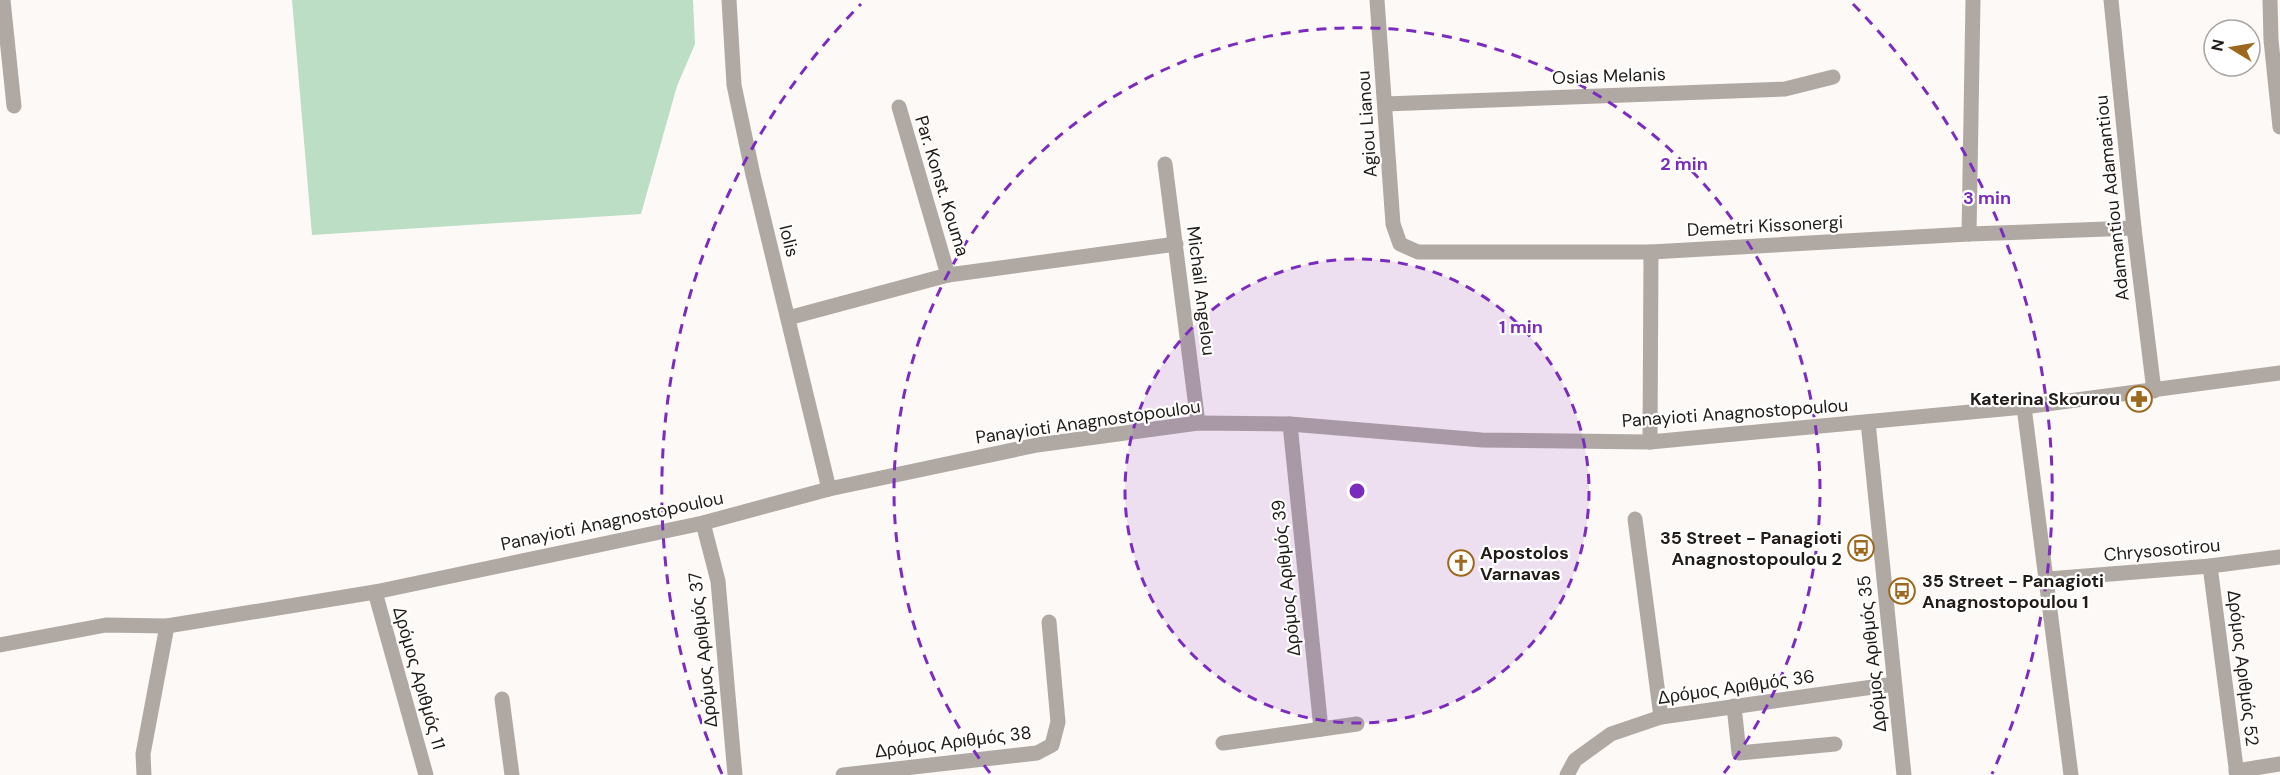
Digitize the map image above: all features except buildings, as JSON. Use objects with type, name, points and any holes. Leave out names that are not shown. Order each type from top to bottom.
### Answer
[{"type":"street","points":[[3,0],[14,106]]},
{"type":"street","name":"Iolis","points":[[729,0],[734,85],[753,175],[829,489]]},
{"type":"street","name":"Agiou Lianou","points":[[1377,0],[1393,224],[1400,244]]},
{"type":"street","points":[[1969,234],[1973,0]]},
{"type":"street","name":"Adamantiou Adamantiou","points":[[2111,0],[2134,228],[2154,391]]},
{"type":"street","points":[[2270,0],[2271,40],[2280,127]]},
{"type":"street","name":"Osias Melanis","points":[[1385,104],[1785,89],[1833,77]]},
{"type":"street","name":"Par. Konst. Kouma","points":[[898,107],[948,275]]},
{"type":"street","name":"Michail Angelou","points":[[1166,164],[1198,423]]},
{"type":"street","name":"Demetri Kissonergi","points":[[1400,244],[1418,252],[1651,252],[1969,234],[2134,228]]},
{"type":"street","points":[[788,318],[948,275],[1176,244]]},
{"type":"street","points":[[1650,442],[1651,252]]},
{"type":"street","name":"Panayioti Anagnostopoulou","points":[[0,645],[106,625],[168,626],[375,592],[703,522],[829,489],[1037,446],[1198,423],[1290,424],[1482,440],[1650,442],[2024,406],[2280,373]]},
{"type":"street","points":[[2024,406],[2072,775]]},
{"type":"street","name":"Δρόμος Αριθμός 35","points":[[1868,422],[1904,775]]},
{"type":"street","name":"Δρόμος Αριθμός 39","points":[[1290,424],[1321,729]]},
{"type":"street","points":[[1635,519],[1661,717]]},
{"type":"street","name":"Δρόμος Αριθμός 37","points":[[703,522],[718,581],[735,775]]},
{"type":"street","name":"Chrysosotirou","points":[[2048,579],[2210,566],[2280,557]]},
{"type":"street","name":"Δρόμος Αριθμός 52","points":[[2210,566],[2237,773]]},
{"type":"street","name":"Δρόμος Αριθμός 11","points":[[375,592],[426,775]]},
{"type":"street","name":"Δρόμος Αριθμός 38","points":[[843,775],[1037,753],[1052,745],[1058,722],[1049,622]]},
{"type":"street","points":[[144,775],[143,754],[168,626]]},
{"type":"street","name":"Δρόμος Αριθμός 36","points":[[1567,775],[1575,760],[1611,734],[1661,717],[1894,684]]},
{"type":"street","points":[[502,699],[512,775]]},
{"type":"street","points":[[1734,706],[1739,753],[1835,744]]},
{"type":"street","points":[[1223,743],[1357,724]]},
{"type":"street","points":[[2237,773],[2280,764]]},
{"type":"green space","points":[[292,0],[693,0],[695,44],[677,86],[641,214],[312,235]]},
{"type":"place","name":"Katerina Skourou","points":[[2139,399]]},
{"type":"place","name":"35 Street - Panagioti Anagnostopoulou 2","points":[[1861,548]]},
{"type":"place","name":"Apostolos Varnavas","points":[[1461,563]]},
{"type":"place","name":"35 Street - Panagioti Anagnostopoulou 1","points":[[1902,591]]}]
